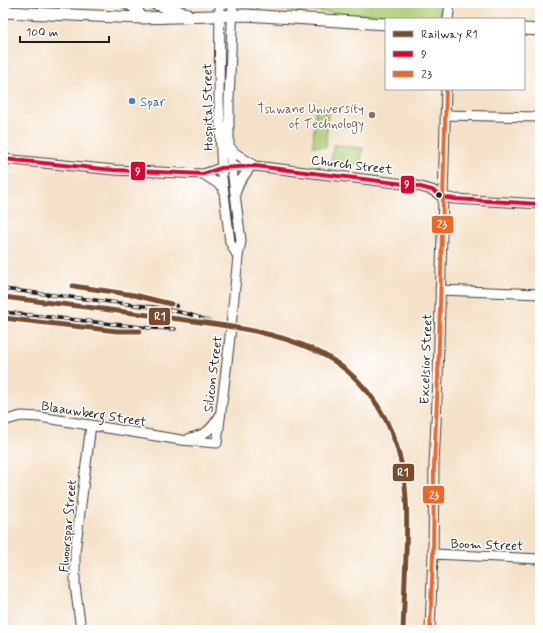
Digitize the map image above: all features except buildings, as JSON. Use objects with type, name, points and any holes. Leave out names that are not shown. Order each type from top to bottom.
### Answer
[{"type":"main road","points":[[126,3],[134,6],[138,10],[140,18]]},
{"type":"main road","points":[[153,3],[197,17]]},
{"type":"main road","points":[[8,9],[140,18],[232,15],[385,24]]},
{"type":"main road","points":[[525,29],[540,30]]},
{"type":"street","name":"Hospital Street","points":[[220,3],[219,108],[221,168],[230,242],[238,258]]},
{"type":"street","name":"Hospital Street","points":[[233,3],[229,100],[229,146],[241,241],[238,258]]},
{"type":"street","points":[[448,18],[450,3]]},
{"type":"street","name":"Excelsior Street","points":[[430,630],[446,90]]},
{"type":"street","points":[[445,115],[540,117]]},
{"type":"street","name":"Church Street","points":[[229,146],[237,155],[253,166]]},
{"type":"street","name":"Church Street","points":[[3,159],[114,170],[203,174],[221,168],[253,166],[413,185],[432,190],[443,196],[464,200],[540,204]]},
{"type":"street","points":[[235,195],[239,182],[253,166]]},
{"type":"street","name":"Church Street","points":[[203,174],[223,186]]},
{"type":"street","name":"Silicon Street","points":[[217,443],[238,258]]},
{"type":"street","points":[[440,290],[540,294]]},
{"type":"street","name":"Blaauwberg Street","points":[[181,440],[203,435],[214,424],[220,414]]},
{"type":"street","name":"Blaauwberg Street","points":[[3,420],[21,416],[31,416],[181,440],[217,443]]},
{"type":"street","name":"Fluoorspar Street","points":[[80,630],[75,585],[75,552],[91,425]]},
{"type":"street","name":"Boom Street","points":[[433,554],[540,559]]},
{"type":"green space","points":[[240,3],[441,3],[441,18],[424,18],[240,7]]},
{"type":"green space","points":[[315,111],[328,112],[326,147],[313,146]]},
{"type":"green space","points":[[334,145],[363,148],[360,165],[331,161]]},
{"type":"railway","points":[[73,286],[112,291],[177,306]]},
{"type":"railway","points":[[3,289],[161,308],[188,314],[222,325]]},
{"type":"railway","points":[[3,312],[150,328],[175,329]]},
{"type":"railway","points":[[3,318],[89,328],[134,331]]},
{"type":"rail line","name":"R1","points":[[73,286],[134,295],[171,304]]},
{"type":"rail line","name":"R1","points":[[3,297],[149,315],[255,331],[276,336],[316,351],[347,370],[377,405],[392,433],[401,462],[405,485],[407,519],[403,630]]},
{"type":"rail line","name":"R1","points":[[3,318],[117,331],[140,331]]},
{"type":"transit line","name":"23","points":[[430,630],[446,90]]},
{"type":"transit line","name":"9","points":[[3,159],[114,170],[203,174],[221,168],[255,166],[413,185],[432,190],[443,197],[454,199],[540,204]]},
{"type":"place","name":"Spar","points":[[132,101]]},
{"type":"place","name":"Tshwane University of Technology","points":[[372,115]]}]
